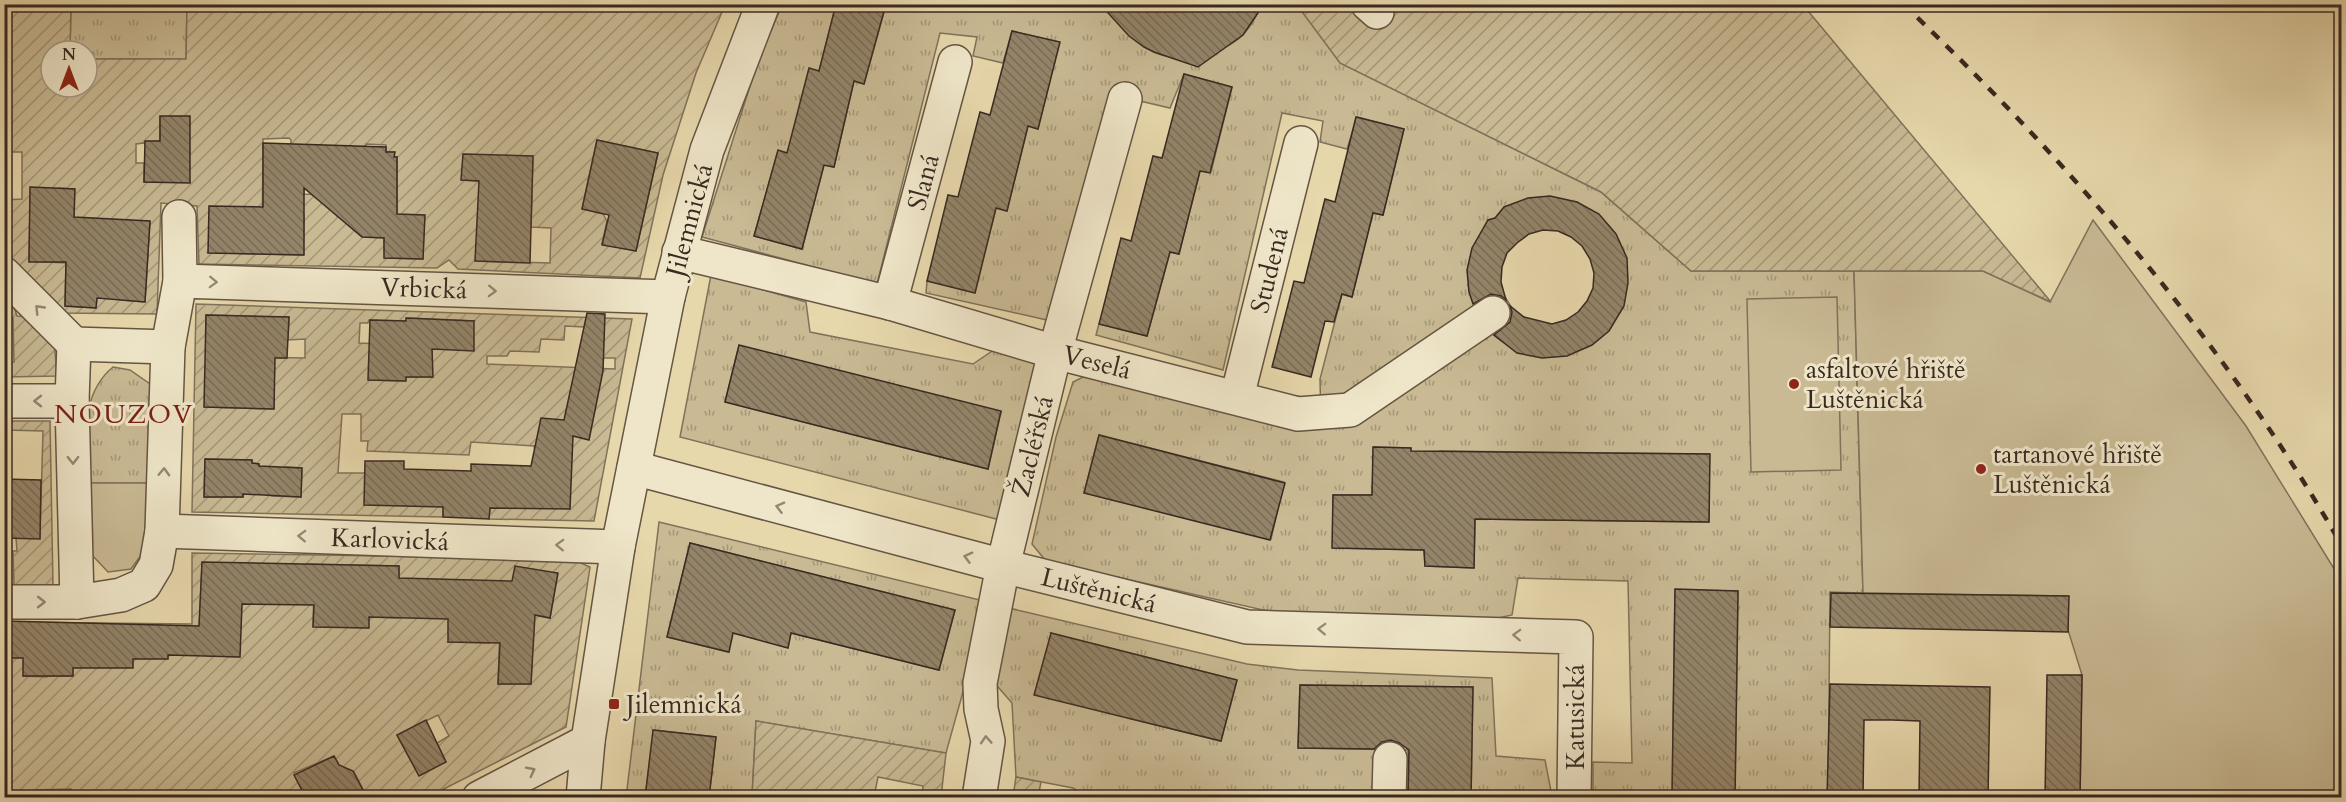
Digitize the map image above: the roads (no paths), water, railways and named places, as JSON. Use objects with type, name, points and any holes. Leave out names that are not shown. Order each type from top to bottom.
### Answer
[{"type":"street","name":"Jilemnická","points":[[583,798],[588,741],[618,547],[668,297],[707,150],[763,4]]},
{"type":"street","name":"Slaná","points":[[890,303],[955,62]]},
{"type":"street","name":"Žacléřská","points":[[979,798],[988,741],[981,709],[980,683],[1003,566],[1055,352],[1125,99]]},
{"type":"street","name":"Studená","points":[[1237,397],[1301,143]]},
{"type":"street","points":[[4,602],[77,602],[121,595],[144,585],[156,565],[162,531],[168,347],[180,281],[179,217]]},
{"type":"street","name":"Veselá","points":[[679,252],[890,303],[1055,352],[1298,414],[1350,410],[1493,313]]},
{"type":"street","points":[[4,274],[74,344],[168,347]]},
{"type":"street","name":"Vrbická","points":[[180,281],[668,297]]},
{"type":"street","points":[[74,344],[72,401],[77,602]]},
{"type":"street","points":[[4,401],[72,401]]},
{"type":"street","name":"Luštěnická","points":[[634,468],[1003,566],[1247,627],[1576,637]]},
{"type":"street","name":"Karlovická","points":[[162,531],[618,547]]},
{"type":"street","name":"Katusická","points":[[1574,798],[1576,637]]},
{"type":"street","points":[[479,798],[588,741]]},
{"type":"street","points":[[1389,798],[1390,759]]},
{"type":"railway","points":[[1903,4],[2026,127],[2142,259],[2249,399],[2342,546]]},
{"type":"place","name":"asfaltové hřiště Luštěnická","points":[[1794,384]]},
{"type":"place","name":"tartanové hřiště Luštěnická","points":[[1981,469]]},
{"type":"place","name":"Jilemnická","points":[[614,704]]},
{"type":"district","name":"NOUZOV","points":[[124,414]]}]
